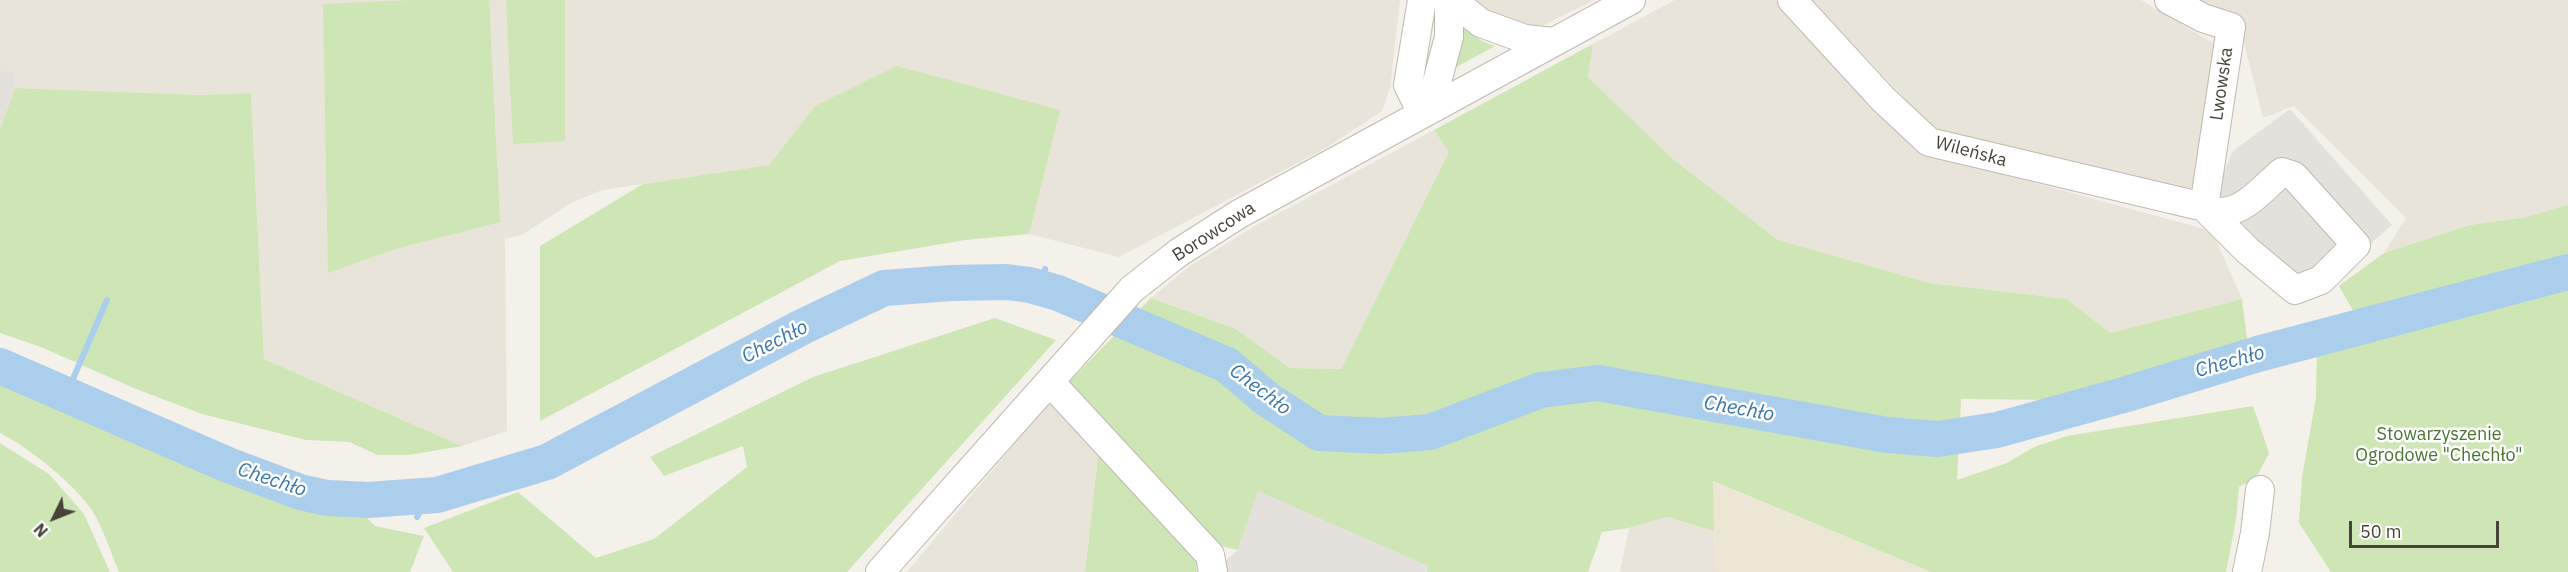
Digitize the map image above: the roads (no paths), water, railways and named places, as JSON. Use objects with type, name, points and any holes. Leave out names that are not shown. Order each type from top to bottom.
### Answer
[{"type":"street","points":[[1392,130],[1408,85],[1422,0]]},
{"type":"street","points":[[1426,111],[1449,37],[1451,0]]},
{"type":"street","points":[[1451,0],[1481,23],[1526,39],[1553,42]]},
{"type":"street","name":"Borowcowa","points":[[880,572],[1132,289],[1178,254],[1239,214],[1631,0]]},
{"type":"street","name":"Wileńska","points":[[1792,0],[1883,99],[1929,142],[2204,207],[2222,212],[2237,207],[2255,196],[2282,172],[2294,176],[2356,245],[2321,280],[2295,291],[2248,251],[2204,207]]},
{"type":"street","name":"Lwowska","points":[[2169,0],[2203,18],[2231,27],[2204,207]]},
{"type":"street","points":[[1408,85],[1426,111]]},
{"type":"street","points":[[1050,382],[1210,555],[1213,572]]},
{"type":"street","points":[[2247,572],[2255,534],[2260,490]]},
{"type":"waterway","points":[[1045,269],[1046,290]]},
{"type":"waterway","name":"Chechło","points":[[0,366],[228,465],[300,492],[327,498],[368,500],[437,495],[547,462],[802,327],[884,288],[1006,282],[1030,285],[1058,293],[1227,365],[1267,399],[1319,433],[1381,436],[1430,432],[1541,390],[1598,383],[1887,435],[1938,439],[1997,430],[2258,354],[2568,272]]},
{"type":"waterway","points":[[66,395],[107,300]]},
{"type":"waterway","points":[[2334,346],[2337,333]]},
{"type":"waterway","points":[[2126,406],[2127,394]]},
{"type":"waterway","points":[[417,517],[429,495]]},
{"type":"waterway","points":[[380,513],[383,499]]},
{"type":"park label","name":"Stowarzyszenie Ogrodowe \"Chechło\"","points":[[2439,445]]}]
